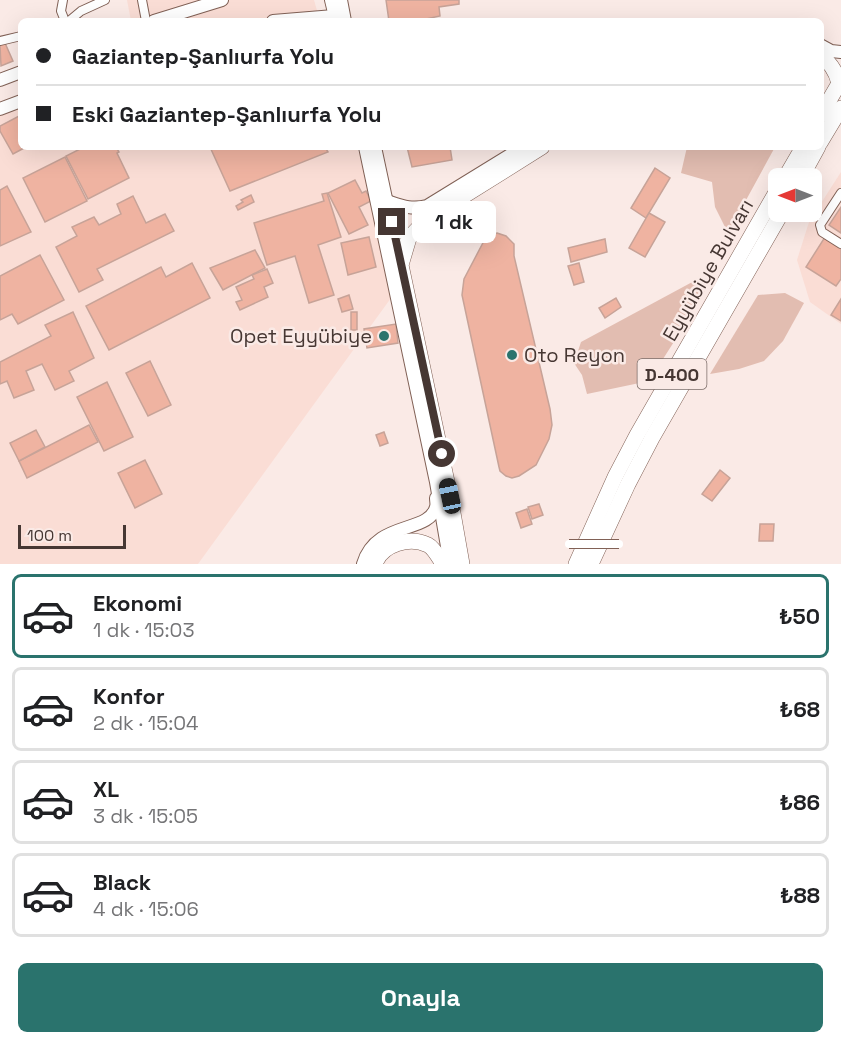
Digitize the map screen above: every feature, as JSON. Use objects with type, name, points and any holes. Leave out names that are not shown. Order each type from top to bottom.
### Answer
[{"type":"highway","points":[[824,59],[836,72],[840,81],[824,109]]},
{"type":"highway","points":[[824,136],[841,108]]},
{"type":"highway","points":[[462,564],[450,496],[401,265],[409,238],[427,219],[537,150]]},
{"type":"highway","points":[[791,168],[801,150]]},
{"type":"highway","points":[[806,168],[816,150]]},
{"type":"highway","name":"Eyyübiye Bulvarı","points":[[576,564],[615,477],[637,435],[768,206]]},
{"type":"highway","name":"Eyyübiye Bulvarı","points":[[592,563],[652,438],[776,222]]},
{"type":"highway","points":[[375,564],[377,559],[395,544],[408,542],[431,546],[442,564]]},
{"type":"main road","points":[[164,18],[222,0]]},
{"type":"main road","points":[[331,0],[338,18]]},
{"type":"main road","points":[[338,18],[341,0]]},
{"type":"main road","points":[[824,47],[841,52]]},
{"type":"main road","points":[[0,80],[18,73]]},
{"type":"main road","points":[[0,109],[18,102]]},
{"type":"main road","points":[[366,150],[436,482],[450,564]]},
{"type":"main road","points":[[376,150],[401,265]]},
{"type":"main road","points":[[387,201],[405,207],[427,206],[519,150]]},
{"type":"main road","points":[[363,564],[369,551],[381,537],[425,521],[431,515],[436,508],[436,482]]},
{"type":"street","points":[[63,0],[61,11],[65,18]]},
{"type":"street","points":[[72,18],[105,0]]},
{"type":"street","points":[[142,0],[145,18]]},
{"type":"street","points":[[0,41],[18,37]]},
{"type":"street","points":[[841,193],[820,225],[822,232],[841,244]]},
{"type":"street","points":[[569,544],[620,544]]},
{"type":"shaded area","points":[[127,0],[314,0],[319,18],[130,18]]},
{"type":"shaded area","points":[[18,108],[18,150],[358,150],[391,298],[198,564],[0,564],[0,115]]},
{"type":"shaded area","points":[[686,150],[773,150],[728,233],[715,207],[712,182],[681,173]]},
{"type":"shaded area","points":[[841,172],[841,324],[810,302],[797,260],[809,222],[822,222],[822,202]]},
{"type":"shaded area","points":[[712,279],[649,381],[587,394],[582,375],[574,363],[581,342],[696,280]]},
{"type":"shaded area","points":[[785,293],[804,303],[783,341],[764,361],[739,369],[710,374],[758,295]]},
{"type":"building","points":[[386,0],[459,0],[459,4],[439,7],[440,16],[389,18]]},
{"type":"building","points":[[5,43],[13,61],[1,66],[0,45]]},
{"type":"building","points":[[18,117],[18,150],[20,150],[13,154],[0,131],[0,126]]},
{"type":"building","points":[[78,150],[118,150],[117,153],[129,178],[88,199],[66,156]]},
{"type":"building","points":[[211,150],[327,150],[328,152],[230,191]]},
{"type":"building","points":[[408,150],[450,150],[452,160],[412,167]]},
{"type":"building","points":[[65,157],[87,201],[45,222],[23,178]]},
{"type":"building","points":[[655,168],[670,178],[646,218],[631,208]]},
{"type":"building","points":[[355,180],[362,193],[366,191],[371,201],[359,207],[368,225],[349,234],[328,193]]},
{"type":"building","points":[[7,186],[31,232],[0,246],[0,190]]},
{"type":"building","points":[[327,193],[341,237],[318,245],[334,295],[309,303],[295,256],[267,265],[254,223],[324,201],[322,194]]},
{"type":"building","points":[[251,195],[254,202],[238,210],[236,206],[243,202],[241,200]]},
{"type":"building","points":[[133,196],[146,223],[165,214],[174,231],[97,269],[103,280],[79,292],[56,247],[77,236],[72,227],[94,217],[99,225],[121,214],[117,204]]},
{"type":"building","points":[[841,207],[841,233],[829,225]]},
{"type":"building","points":[[649,213],[665,222],[645,257],[629,248]]},
{"type":"building","points":[[497,233],[506,236],[514,244],[514,256],[552,425],[549,439],[536,465],[512,478],[500,471],[462,295],[464,279],[486,237]]},
{"type":"building","points":[[369,237],[376,267],[348,275],[341,243]]},
{"type":"building","points":[[825,237],[841,248],[841,279],[836,286],[806,267]]},
{"type":"building","points":[[605,239],[607,252],[571,262],[568,248]]},
{"type":"building","points":[[255,250],[265,268],[223,290],[210,268]]},
{"type":"building","points":[[40,255],[64,300],[18,324],[12,314],[0,320],[0,276]]},
{"type":"building","points":[[192,263],[210,298],[109,350],[86,306],[161,267],[166,277]]},
{"type":"building","points":[[579,263],[584,282],[574,285],[568,266]]},
{"type":"building","points":[[267,269],[273,283],[264,287],[268,297],[240,310],[236,302],[242,300],[236,287],[254,279],[252,275]]},
{"type":"building","points":[[349,295],[353,309],[342,312],[338,299]]},
{"type":"building","points":[[616,298],[621,307],[605,318],[599,308]]},
{"type":"building","points":[[841,299],[841,321],[831,315]]},
{"type":"building","points":[[73,312],[94,358],[69,371],[74,381],[55,390],[42,364],[26,371],[34,390],[14,398],[7,381],[0,384],[0,362],[51,336],[45,325]]},
{"type":"building","points":[[351,312],[357,312],[357,330],[351,330]]},
{"type":"building","points":[[396,324],[398,343],[367,348],[364,329]]},
{"type":"building","points":[[150,361],[171,405],[148,416],[126,373]]},
{"type":"building","points":[[107,382],[133,437],[104,451],[77,397]]},
{"type":"building","points":[[89,425],[98,442],[27,478],[19,461]]},
{"type":"building","points":[[36,430],[45,447],[19,461],[10,443]]},
{"type":"building","points":[[384,432],[388,443],[380,446],[376,435]]},
{"type":"building","points":[[145,460],[162,494],[135,508],[118,473]]},
{"type":"building","points":[[720,470],[730,478],[712,501],[702,494]]},
{"type":"building","points":[[539,504],[543,515],[532,519],[528,507]]},
{"type":"building","points":[[527,509],[532,524],[521,528],[516,513]]},
{"type":"building","points":[[760,524],[774,524],[773,541],[759,541]]},
{"type":"place","name":"Opet Eyyübiye","points":[[384,336]]},
{"type":"place","name":"Oto Reyon","points":[[512,355]]},
{"type":"route","points":[[392,222],[442,454]]}]
